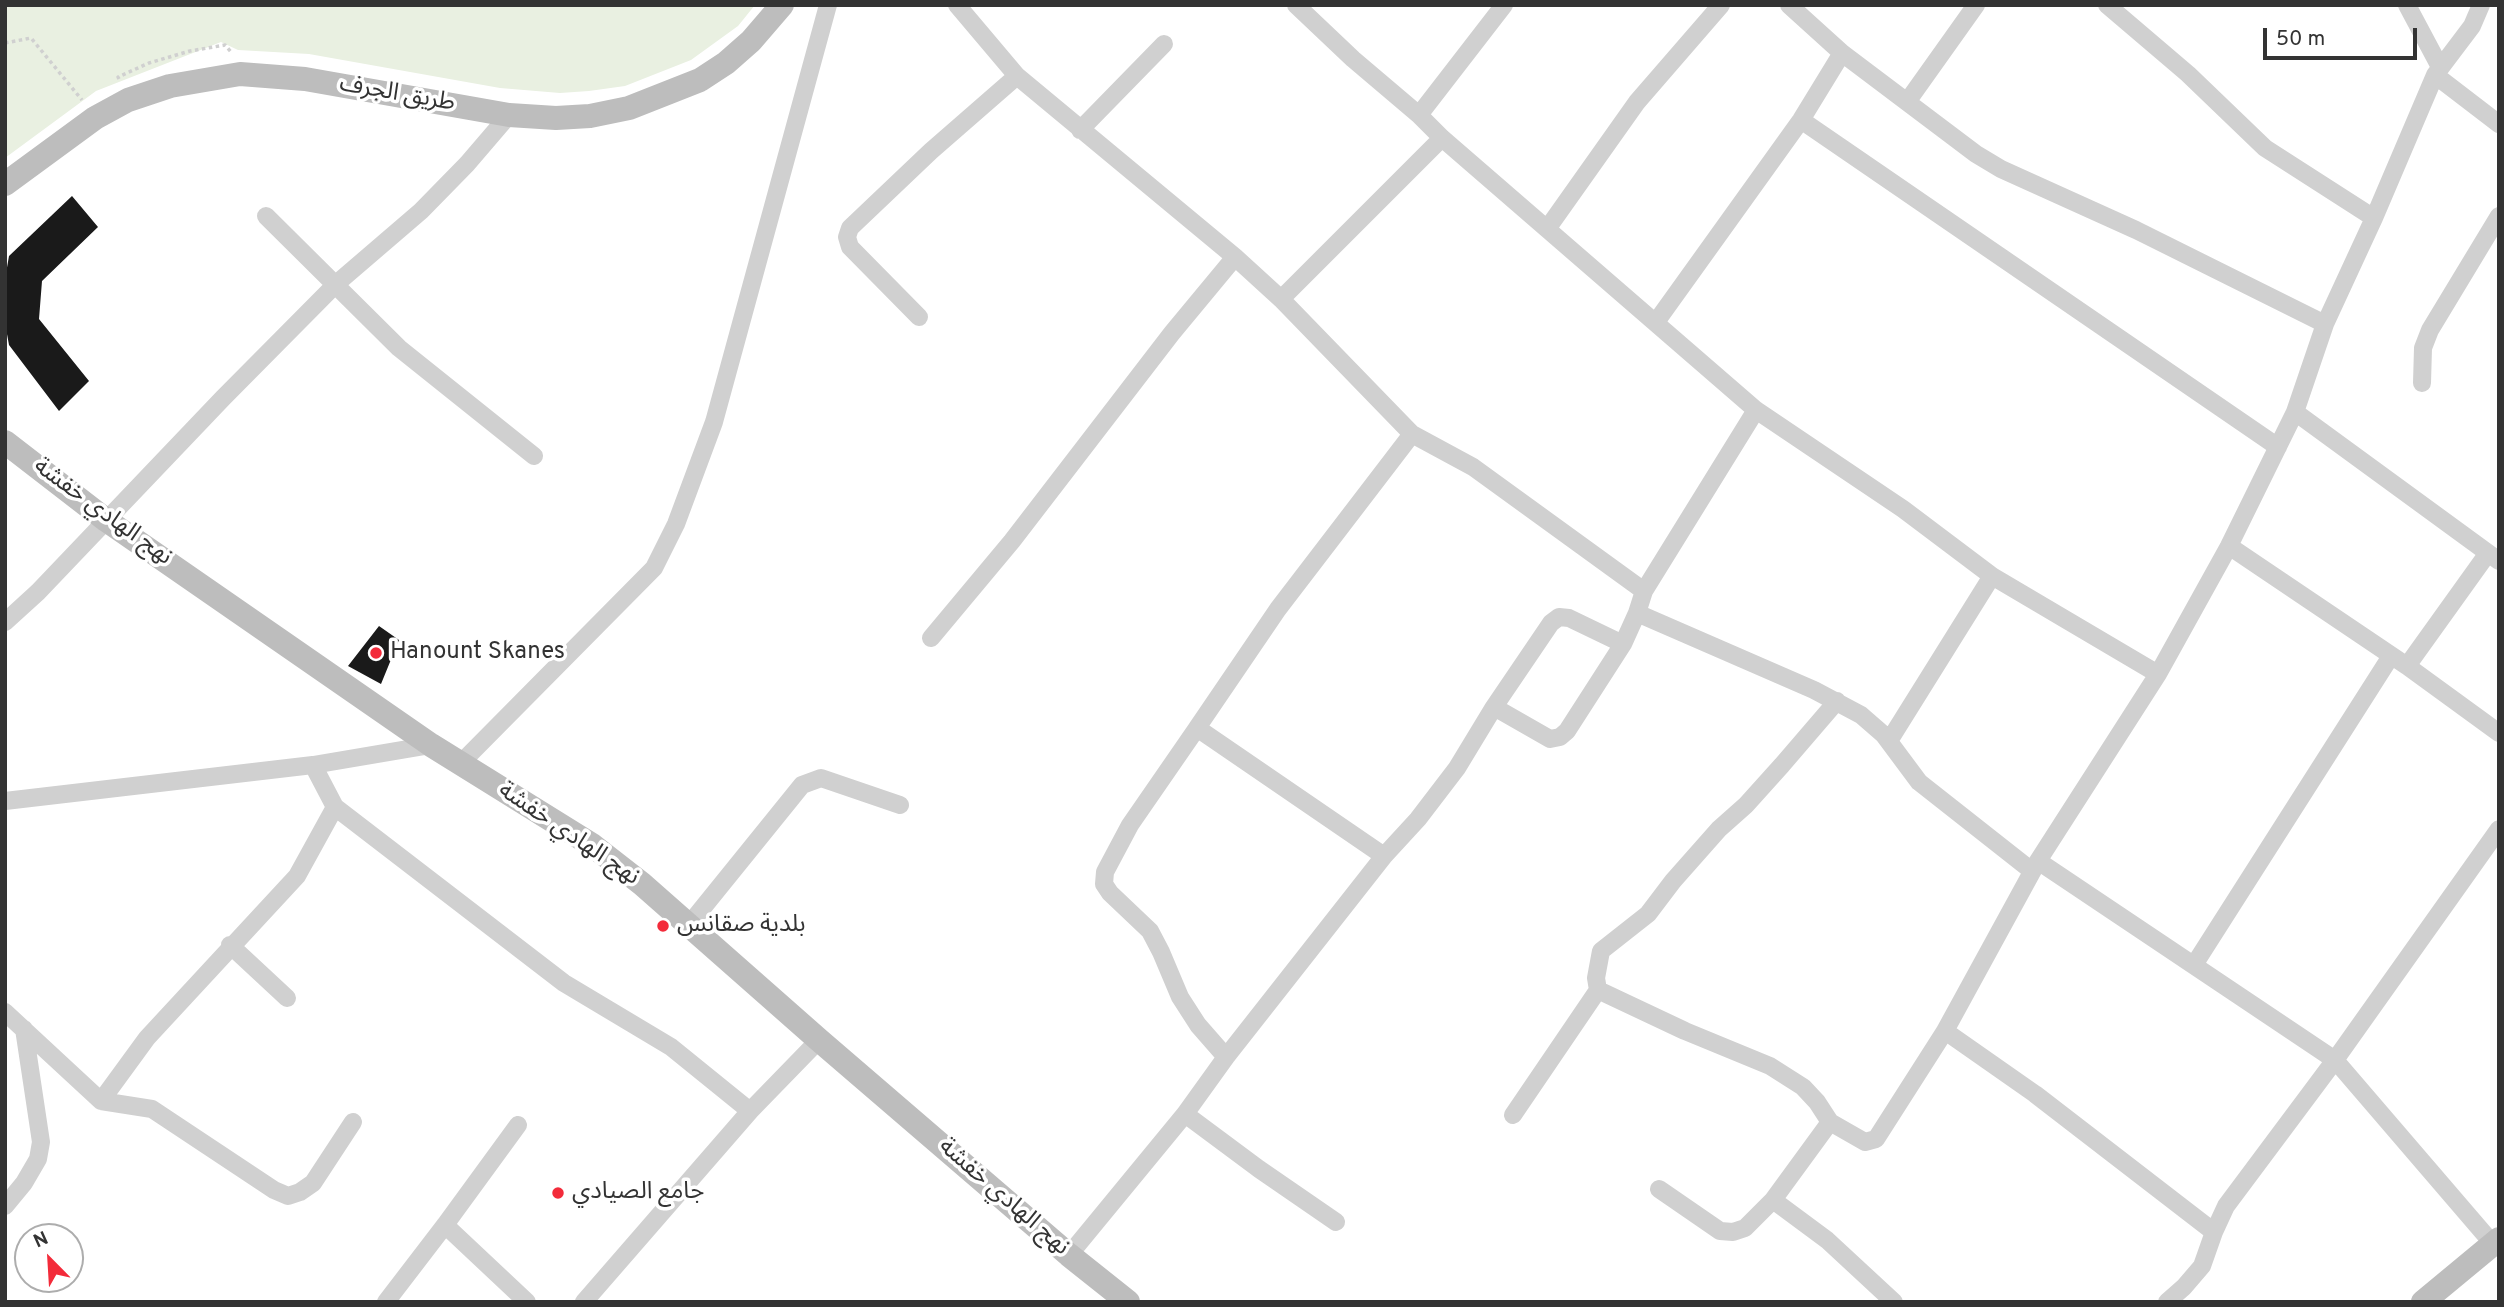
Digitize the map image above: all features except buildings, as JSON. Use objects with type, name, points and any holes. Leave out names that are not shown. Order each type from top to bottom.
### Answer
[{"type":"main road","name":"طريق الجرف","points":[[5,184],[95,118],[128,100],[170,86],[240,74],[305,79],[509,115],[556,118],[590,116],[629,108],[700,80],[726,63],[751,41],[782,5]]},
{"type":"main road","name":"نهج الهادي خفشة","points":[[5,442],[106,520],[431,745],[592,845],[642,884],[1121,1300]]},
{"type":"main road","points":[[2423,1302],[2496,1241]]},
{"type":"street","points":[[460,764],[654,568],[676,524],[714,422],[828,5]]},
{"type":"street","points":[[957,5],[1017,76],[1235,257],[1281,299],[1412,434],[1473,467],[1644,591]]},
{"type":"street","points":[[1296,5],[1442,138],[1756,410],[1903,509],[1992,576],[2158,674]]},
{"type":"street","points":[[1419,115],[1504,5]]},
{"type":"street","points":[[1547,229],[1637,102],[1721,5]]},
{"type":"street","points":[[1789,5],[1842,53],[1976,154],[2001,169],[2136,230],[2325,324]]},
{"type":"street","points":[[1907,102],[1976,5]]},
{"type":"street","points":[[2107,5],[2188,74],[2265,148],[2374,218]]},
{"type":"street","points":[[2407,5],[2438,71],[2499,124]]},
{"type":"street","points":[[1598,990],[1685,1031],[1770,1066],[1803,1087],[1830,1122],[1865,1142],[1875,1139],[1945,1031],[2035,866],[2158,674],[2229,546],[2295,412],[2325,324],[2438,71],[2472,26],[2481,5]]},
{"type":"street","points":[[1080,130],[1164,44]]},
{"type":"street","points":[[1656,323],[1801,120],[1842,53]]},
{"type":"street","points":[[919,317],[850,247],[847,237],[850,228],[930,151],[1017,76]]},
{"type":"street","points":[[5,622],[38,592],[336,284],[421,211],[467,164],[509,115]]},
{"type":"street","points":[[1801,120],[2278,447]]},
{"type":"street","points":[[1281,299],[1442,138]]},
{"type":"street","points":[[266,216],[399,348],[534,456]]},
{"type":"street","points":[[2422,383],[2423,348],[2430,330],[2499,216]]},
{"type":"street","points":[[931,638],[1012,541],[1172,333],[1235,257]]},
{"type":"street","points":[[1494,707],[1550,739],[1560,737],[1567,731],[1623,644],[1644,591],[1756,410]]},
{"type":"street","points":[[2193,965],[2399,661],[2493,557],[2295,412]]},
{"type":"street","points":[[1226,1058],[1198,1025],[1180,998],[1150,931],[1104,884],[1105,872],[1130,825],[1278,610],[1412,434]]},
{"type":"street","points":[[2229,546],[2399,661],[2499,733]]},
{"type":"street","points":[[1889,741],[1992,576]]},
{"type":"street","points":[[1637,613],[1837,701],[1874,725],[1919,782],[2035,866],[2193,965],[2335,1060],[2496,1241]]},
{"type":"street","points":[[1069,1255],[1185,1114],[1384,856],[1418,819],[1457,768],[1494,707],[1551,623],[1559,617],[1569,618],[1623,644]]},
{"type":"street","points":[[1513,1115],[1598,990],[1596,978],[1601,951],[1648,914],[1719,829],[1746,805],[1837,701]]},
{"type":"street","points":[[1197,727],[1384,856]]},
{"type":"street","points":[[5,801],[313,765],[431,745]]},
{"type":"street","points":[[313,765],[335,807],[564,983],[671,1047],[750,1111]]},
{"type":"street","points":[[688,926],[802,785],[821,778],[900,805]]},
{"type":"street","points":[[101,1101],[147,1038],[296,876],[335,807]]},
{"type":"street","points":[[2167,1302],[2202,1266],[2226,1206],[2335,1060],[2499,830]]},
{"type":"street","points":[[230,945],[287,998]]},
{"type":"street","points":[[5,1012],[101,1101],[152,1109],[274,1190],[288,1196],[313,1183],[353,1122]]},
{"type":"street","points":[[5,1206],[24,1184],[38,1159],[41,1142],[24,1029]]},
{"type":"street","points":[[1945,1031],[2035,1094],[2214,1232]]},
{"type":"street","points":[[584,1302],[750,1111],[819,1040]]},
{"type":"street","points":[[1185,1114],[1336,1222]]},
{"type":"street","points":[[1659,1189],[1720,1231],[1733,1232],[1745,1228],[1773,1200],[1830,1122]]},
{"type":"street","points":[[386,1302],[518,1125]]},
{"type":"street","points":[[1773,1200],[1827,1240],[1894,1302]]},
{"type":"street","points":[[445,1226],[527,1302]]},
{"type":"path","points":[[5,43],[31,38],[95,118]]},
{"type":"green space","points":[[755,5],[738,26],[691,60],[625,86],[589,91],[560,93],[500,88],[309,54],[238,50],[221,42],[96,91],[5,158],[5,7]]},
{"type":"place","name":"Hanount Skanes","points":[[376,653]]},
{"type":"place","name":"بلدية صقانس","points":[[663,926]]},
{"type":"place","name":"جامع الصيادي","points":[[558,1193]]}]
